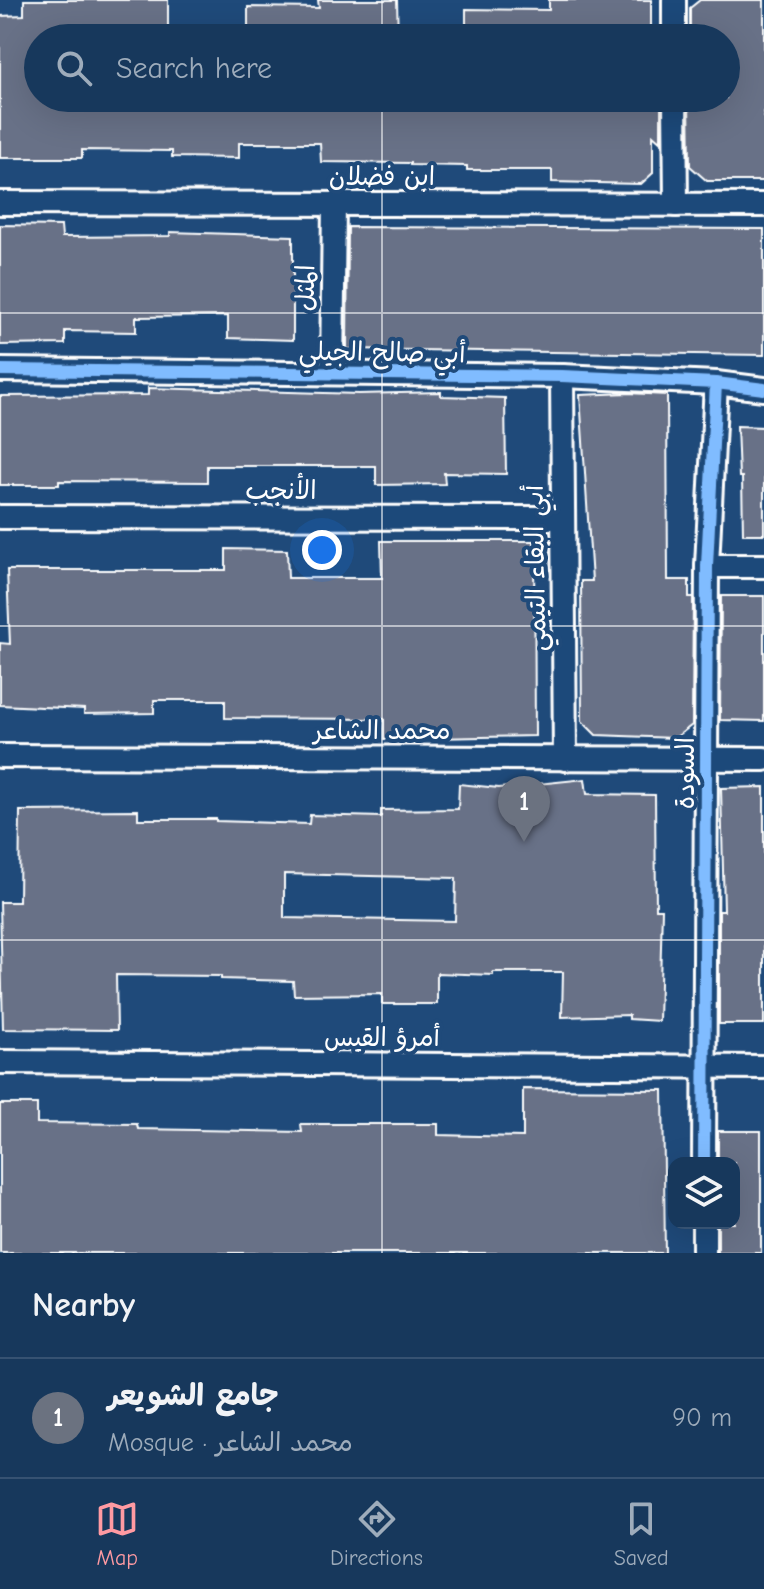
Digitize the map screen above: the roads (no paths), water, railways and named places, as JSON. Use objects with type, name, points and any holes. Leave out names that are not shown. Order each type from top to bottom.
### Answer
[{"type":"street","points":[[674,0],[674,24]]},
{"type":"street","points":[[675,112],[676,205]]},
{"type":"street","name":"ابن فضلان","points":[[0,203],[764,205]]},
{"type":"street","name":"المثل","points":[[332,373],[334,204]]},
{"type":"street","name":"أبي صالح الجيلي","points":[[0,370],[562,376],[716,383],[764,389]]},
{"type":"street","name":"أبي البقاء التيمي","points":[[562,376],[565,759]]},
{"type":"street","name":"السودة","points":[[704,1157],[707,566],[716,383]]},
{"type":"street","name":"الأنجب","points":[[0,517],[562,518]]},
{"type":"street","points":[[707,566],[764,566]]},
{"type":"street","name":"محمد الشاعر","points":[[0,756],[764,759]]},
{"type":"street","name":"أمرؤ القيس","points":[[0,1062],[764,1067]]},
{"type":"street","points":[[704,1229],[704,1253]]},
{"type":"place","name":"جامع الشويعر","points":[[524,842]]}]
